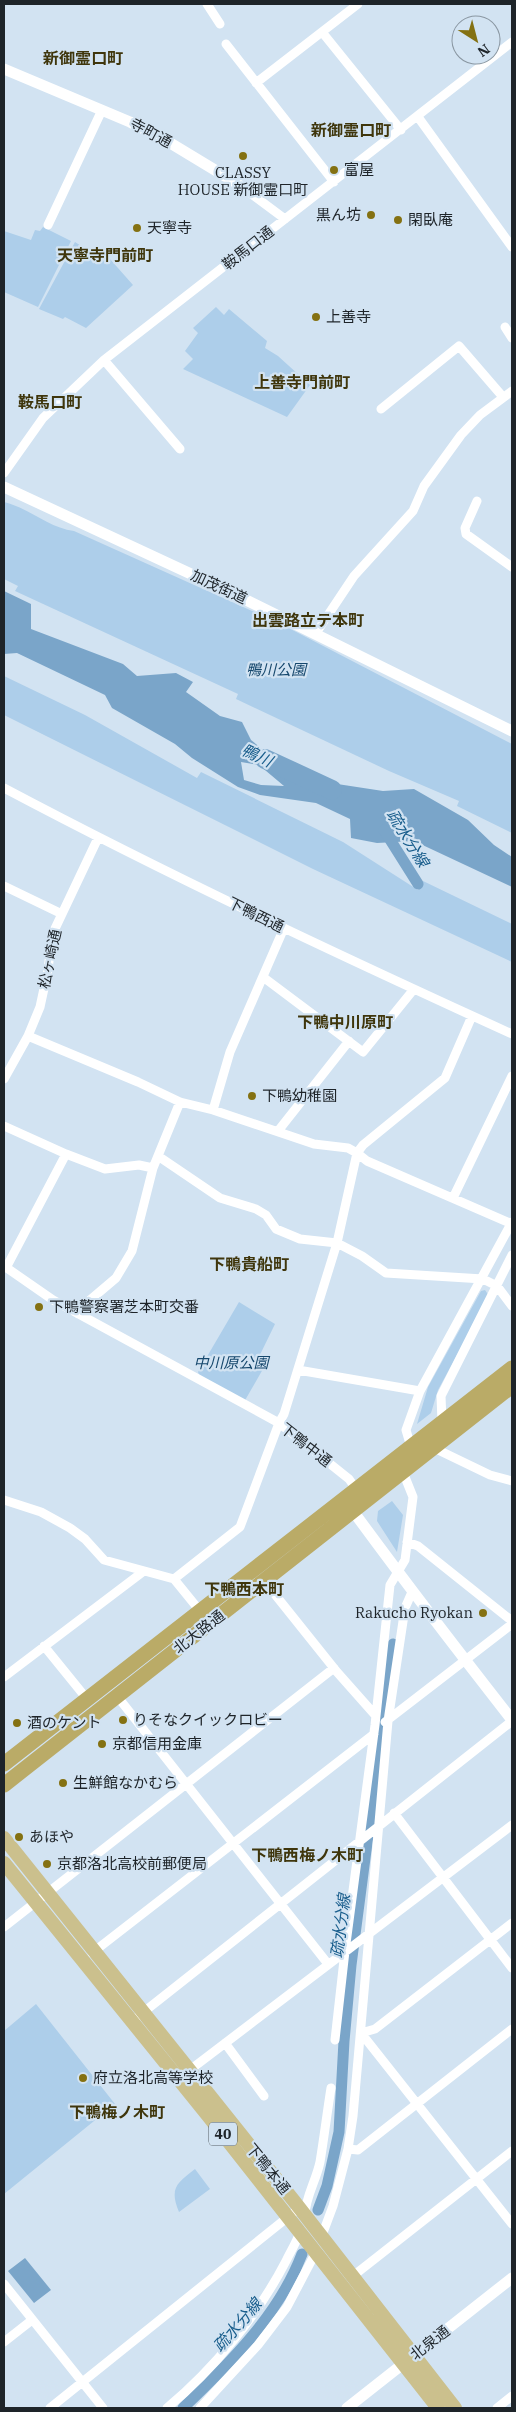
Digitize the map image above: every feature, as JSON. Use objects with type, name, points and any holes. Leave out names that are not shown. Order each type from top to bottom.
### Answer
[{"type":"highway","name":"北大路通","points":[[4,1764],[512,1368]]},
{"type":"highway","name":"北大路通","points":[[4,1785],[511,1389]]},
{"type":"main road","name":"下鴨本通","points":[[4,1838],[47,1893],[88,1956],[215,2114],[288,2218],[438,2408]]},
{"type":"main road","name":"下鴨本通","points":[[4,1863],[36,1902],[88,1956]]},
{"type":"main road","name":"下鴨本通","points":[[215,2114],[303,2209],[321,2236],[456,2408]]},
{"type":"street","points":[[207,4],[220,24]]},
{"type":"street","points":[[256,83],[358,4]]},
{"type":"street","points":[[322,32],[401,130]]},
{"type":"street","name":"鞍馬口通","points":[[4,473],[43,418],[104,360],[512,42]]},
{"type":"street","points":[[226,44],[334,182]]},
{"type":"street","name":"寺町通","points":[[4,69],[102,110],[162,138],[238,184],[286,219]]},
{"type":"street","points":[[48,225],[102,110]]},
{"type":"street","points":[[418,117],[512,247]]},
{"type":"street","points":[[505,327],[512,338]]},
{"type":"street","points":[[381,409],[459,346],[503,397]]},
{"type":"street","points":[[104,360],[180,449]]},
{"type":"street","points":[[316,634],[354,576],[413,511],[424,486],[461,435],[512,391]]},
{"type":"street","name":"加茂街道","points":[[4,487],[316,634],[512,731]]},
{"type":"street","points":[[477,500],[465,528],[466,534],[512,567]]},
{"type":"street","name":"下鴨西通","points":[[4,788],[98,838],[284,928],[512,1034]]},
{"type":"street","name":"松ヶ崎通","points":[[4,1079],[28,1036],[42,1000],[52,935],[98,838]]},
{"type":"street","points":[[4,886],[62,914]]},
{"type":"street","points":[[213,1110],[230,1052],[284,928]]},
{"type":"street","points":[[263,977],[363,1052],[414,989]]},
{"type":"street","points":[[174,1579],[240,1527],[284,1414],[298,1370],[337,1243],[357,1153],[363,1145],[445,1078],[472,1016]]},
{"type":"street","points":[[28,1036],[138,1082],[180,1102],[213,1110],[314,1144],[348,1148],[367,1160],[512,1224],[420,1391],[406,1430],[411,1447]]},
{"type":"street","points":[[278,1131],[349,1041]]},
{"type":"street","points":[[452,1198],[512,1076]]},
{"type":"street","points":[[78,1314],[83,1306],[116,1278],[132,1251],[152,1168],[180,1102]]},
{"type":"street","points":[[4,1126],[105,1169],[139,1165],[152,1168]]},
{"type":"street","points":[[5,1267],[66,1154]]},
{"type":"street","points":[[158,1156],[220,1198],[266,1215],[276,1229],[300,1239],[337,1243],[362,1256],[386,1273],[482,1279],[496,1286],[512,1306]]},
{"type":"street","points":[[442,1422],[441,1396],[512,1255]]},
{"type":"street","name":"下鴨中通","points":[[5,1267],[78,1314],[279,1423],[349,1479],[356,1489]]},
{"type":"street","points":[[298,1370],[420,1391]]},
{"type":"street","points":[[434,1448],[490,1476],[512,1481]]},
{"type":"street","points":[[335,2040],[375,1725],[390,1585],[405,1560],[413,1497],[403,1472]]},
{"type":"street","points":[[137,2018],[512,1720],[412,1592],[353,1511],[356,1489]]},
{"type":"street","points":[[4,1500],[41,1512],[70,1528],[85,1539],[104,1560],[174,1579],[200,1612]]},
{"type":"street","points":[[88,1956],[233,1843],[375,1725],[388,1721],[512,1622],[418,1546],[407,1542]]},
{"type":"street","points":[[4,1677],[144,1571]]},
{"type":"street","points":[[265,1582],[334,1668],[375,1725]]},
{"type":"street","points":[[200,2408],[258,2346],[287,2307],[316,2253],[333,2206],[348,2149],[361,2033],[368,1934],[388,1721],[405,1608],[412,1592]]},
{"type":"street","points":[[44,1646],[87,1699]]},
{"type":"street","points":[[4,1927],[334,1668]]},
{"type":"street","points":[[117,1696],[328,1964]]},
{"type":"street","points":[[394,1814],[512,1968]]},
{"type":"street","points":[[184,2075],[512,1825]]},
{"type":"street","points":[[361,2033],[375,2028],[512,1923]]},
{"type":"street","points":[[348,2149],[358,2150],[512,2029]]},
{"type":"street","points":[[361,2033],[512,2224]]},
{"type":"street","points":[[225,2043],[264,2096]]},
{"type":"street","points":[[167,2408],[230,2344],[256,2311],[276,2280],[300,2233],[303,2209],[314,2187],[320,2162],[331,2088]]},
{"type":"street","points":[[353,2276],[512,2152]]},
{"type":"street","points":[[50,2408],[288,2218],[303,2209]]},
{"type":"street","name":"北泉通","points":[[347,2408],[512,2278]]},
{"type":"street","points":[[4,2284],[103,2408]]},
{"type":"street","points":[[4,2342],[32,2320]]},
{"type":"street","points":[[497,2408],[512,2396]]},
{"type":"green space","points":[[43,227],[71,241],[38,307],[4,292],[4,231],[31,240],[35,230],[40,231]]},
{"type":"green space","points":[[75,242],[104,261],[110,259],[133,285],[86,328],[65,317],[63,319],[39,309]]},
{"type":"green space","points":[[216,307],[224,315],[229,309],[267,341],[265,348],[278,356],[310,385],[287,417],[183,369],[193,359],[185,351],[198,333],[193,328]]},
{"type":"green space","name":"鴨川公園","points":[[4,502],[56,526],[74,531],[279,623],[512,744],[512,833],[457,806],[459,801],[389,771],[236,699],[238,694],[15,591],[18,586],[4,579]]},
{"type":"green space","points":[[4,676],[85,715],[197,778],[201,772],[343,842],[418,890],[423,881],[512,924],[512,962],[313,869],[4,715]]},
{"type":"green space","points":[[485,1290],[489,1296],[438,1390],[431,1413],[417,1424],[428,1387],[481,1291]]},
{"type":"green space","name":"中川原公園","points":[[239,1302],[275,1324],[255,1365],[263,1369],[244,1402],[200,1377],[198,1372]]},
{"type":"green space","points":[[392,1501],[403,1515],[397,1552],[377,1521],[378,1511]]},
{"type":"green space","points":[[36,2004],[115,2104],[4,2194],[4,2031]]},
{"type":"green space","points":[[195,2169],[210,2189],[179,2212],[175,2197],[176,2187],[179,2182]]},
{"type":"water","points":[[4,591],[31,604],[31,629],[123,664],[137,676],[176,673],[193,682],[186,692],[220,716],[242,722],[251,740],[298,778],[383,791],[414,789],[468,820],[494,845],[512,857],[512,887],[414,841],[377,843],[351,838],[350,819],[316,803],[260,795],[238,787],[192,758],[175,744],[112,708],[105,695],[17,653],[4,654]],"holes":[[[241,762],[259,765],[284,786],[261,785],[244,780]]]},
{"type":"water","points":[[25,2258],[51,2290],[34,2303],[8,2271]]},
{"type":"waterway","name":"鴨川","points":[[265,759],[332,790]]},
{"type":"waterway","name":"疏水分線","points":[[384,830],[418,884]]},
{"type":"waterway","name":"疏水分線","points":[[318,2210],[327,2186],[339,2132],[344,2041],[351,1965],[393,1644]]},
{"type":"waterway","name":"疏水分線","points":[[183,2408],[235,2356],[266,2318],[280,2298],[302,2254]]},
{"type":"place","name":"CLASSY HOUSE 新御霊口町","points":[[243,156]]},
{"type":"place","name":"富屋","points":[[334,170]]},
{"type":"place","name":"黒ん坊","points":[[371,215]]},
{"type":"place","name":"閑臥庵","points":[[398,220]]},
{"type":"place","name":"天寧寺","points":[[137,228]]},
{"type":"place","name":"上善寺","points":[[316,317]]},
{"type":"place","name":"下鴨幼稚園","points":[[252,1096]]},
{"type":"place","name":"下鴨警察署芝本町交番","points":[[39,1307]]},
{"type":"place","name":"Rakucho Ryokan","points":[[483,1613]]},
{"type":"place","name":"りそなクイックロビー","points":[[123,1720]]},
{"type":"place","name":"酒のケント","points":[[17,1723]]},
{"type":"place","name":"京都信用金庫","points":[[102,1744]]},
{"type":"place","name":"生鮮館なかむら","points":[[63,1783]]},
{"type":"place","name":"あほや","points":[[19,1837]]},
{"type":"place","name":"京都洛北高校前郵便局","points":[[47,1864]]},
{"type":"place","name":"府立洛北高等学校","points":[[83,2078]]},
{"type":"district","name":"新御霊口町","points":[[83,58]]},
{"type":"district","name":"新御霊口町","points":[[351,130]]},
{"type":"district","name":"天寧寺門前町","points":[[105,255]]},
{"type":"district","name":"上善寺門前町","points":[[302,382]]},
{"type":"district","name":"鞍馬口町","points":[[50,402]]},
{"type":"district","name":"出雲路立テ本町","points":[[308,620]]},
{"type":"district","name":"下鴨中川原町","points":[[345,1022]]},
{"type":"district","name":"下鴨貴船町","points":[[249,1264]]},
{"type":"district","name":"下鴨西本町","points":[[244,1589]]},
{"type":"district","name":"下鴨西梅ノ木町","points":[[307,1855]]},
{"type":"district","name":"下鴨梅ノ木町","points":[[117,2112]]}]
